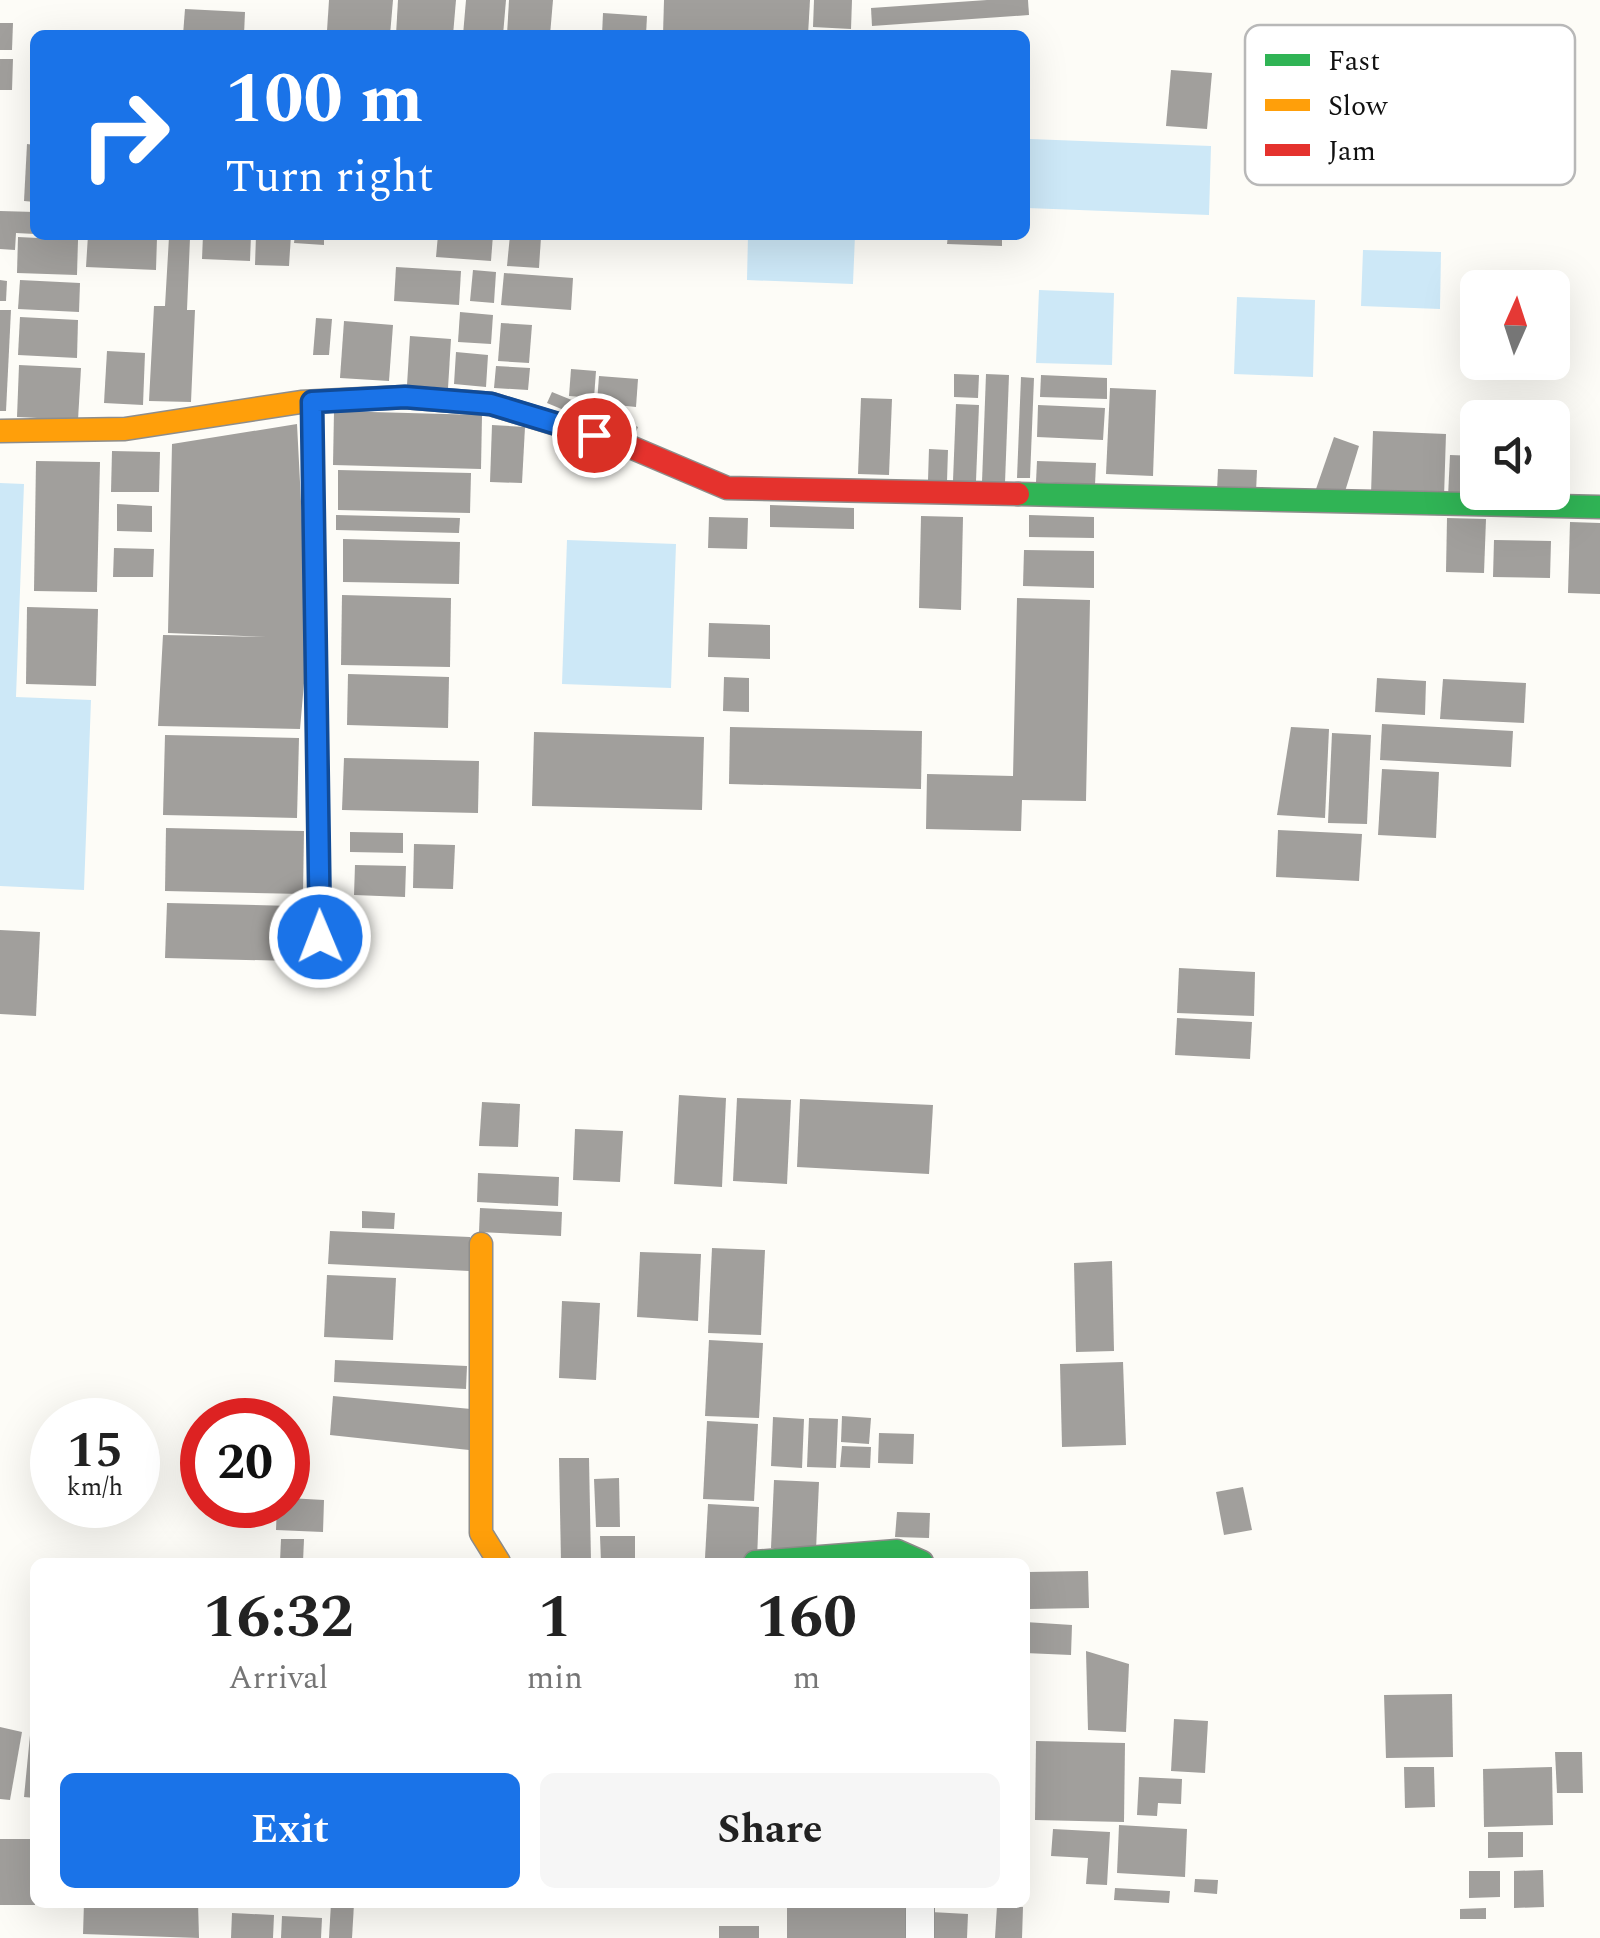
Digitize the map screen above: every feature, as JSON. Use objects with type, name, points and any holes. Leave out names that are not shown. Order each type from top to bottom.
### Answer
[{"type":"street","points":[[0,431],[126,428],[312,402],[405,397],[491,404],[628,446],[728,488],[1600,506]]},
{"type":"street","points":[[481,1244],[480,1533],[496,1558]]},
{"type":"street","points":[[807,1558],[897,1551],[913,1558]]},
{"type":"street","points":[[920,1908],[920,1938]]},
{"type":"lane","points":[[312,402],[320,937]]},
{"type":"water","points":[[1030,139],[1211,146],[1209,215],[1030,208]]},
{"type":"water","points":[[748,240],[855,240],[853,284],[747,280]]},
{"type":"water","points":[[1363,250],[1441,252],[1440,309],[1361,306]]},
{"type":"water","points":[[1039,290],[1114,293],[1112,365],[1036,363]]},
{"type":"water","points":[[1237,297],[1315,300],[1313,377],[1234,374]]},
{"type":"water","points":[[0,483],[24,484],[16,697],[91,700],[84,890],[0,886]]},
{"type":"water","points":[[567,540],[676,544],[671,688],[562,684]]},
{"type":"building","points":[[329,0],[393,0],[390,30],[327,30]]},
{"type":"building","points":[[398,0],[456,0],[453,30],[396,30]]},
{"type":"building","points":[[466,0],[506,0],[503,30],[463,30]]},
{"type":"building","points":[[509,0],[553,0],[550,30],[507,30]]},
{"type":"building","points":[[664,0],[810,0],[808,30],[663,30]]},
{"type":"building","points":[[814,0],[852,0],[851,29],[813,27]]},
{"type":"building","points":[[1028,0],[1029,15],[872,26],[871,8]]},
{"type":"building","points":[[185,9],[245,12],[244,30],[183,30]]},
{"type":"building","points":[[603,13],[647,16],[646,30],[602,30]]},
{"type":"building","points":[[0,23],[13,23],[12,50],[0,50]]},
{"type":"building","points":[[0,59],[13,59],[12,90],[0,90]]},
{"type":"building","points":[[1171,70],[1212,73],[1207,129],[1166,126]]},
{"type":"building","points":[[27,144],[30,202],[24,201]]},
{"type":"building","points":[[0,211],[30,212],[30,234],[16,233],[15,250],[0,249]]},
{"type":"building","points":[[18,237],[78,240],[77,275],[17,273]]},
{"type":"building","points":[[88,240],[157,240],[156,270],[86,267]]},
{"type":"building","points":[[169,240],[190,240],[187,310],[195,310],[191,402],[149,401],[154,306],[165,306]]},
{"type":"building","points":[[203,240],[251,240],[250,261],[202,259]]},
{"type":"building","points":[[256,240],[291,240],[289,266],[255,265]]},
{"type":"building","points":[[294,240],[324,240],[324,245],[294,243]]},
{"type":"building","points":[[438,240],[493,240],[491,261],[436,257]]},
{"type":"building","points":[[510,240],[541,240],[539,268],[507,266]]},
{"type":"building","points":[[947,240],[1002,240],[1002,246],[947,244]]},
{"type":"building","points":[[396,267],[461,271],[459,305],[394,301]]},
{"type":"building","points":[[473,270],[496,272],[494,303],[470,301]]},
{"type":"building","points":[[504,273],[573,278],[571,310],[501,305]]},
{"type":"building","points":[[0,280],[7,281],[6,301],[0,301]]},
{"type":"building","points":[[20,280],[80,283],[79,312],[18,309]]},
{"type":"building","points":[[0,310],[11,310],[6,411],[0,411]]},
{"type":"building","points":[[460,312],[493,315],[491,344],[458,342]]},
{"type":"building","points":[[20,317],[78,320],[77,358],[18,355]]},
{"type":"building","points":[[316,318],[332,319],[329,355],[313,355]]},
{"type":"building","points":[[344,321],[393,325],[389,381],[340,378]]},
{"type":"building","points":[[501,323],[532,325],[529,363],[498,361]]},
{"type":"building","points":[[410,336],[451,339],[448,388],[407,385]]},
{"type":"building","points":[[107,351],[145,353],[143,405],[104,403]]},
{"type":"building","points":[[456,352],[488,355],[486,387],[454,384]]},
{"type":"building","points":[[19,365],[81,368],[78,420],[17,417]]},
{"type":"building","points":[[496,366],[530,368],[528,390],[494,388]]},
{"type":"building","points":[[571,369],[596,371],[594,398],[569,396]]},
{"type":"building","points":[[954,374],[979,375],[978,398],[954,397]]},
{"type":"building","points":[[986,374],[1009,375],[1005,483],[982,482]]},
{"type":"building","points":[[1041,375],[1107,378],[1107,399],[1040,397]]},
{"type":"building","points":[[599,376],[638,379],[636,407],[597,403]]},
{"type":"building","points":[[1021,377],[1034,378],[1030,478],[1017,478]]},
{"type":"building","points":[[1110,388],[1156,390],[1153,476],[1106,474]]},
{"type":"building","points":[[552,392],[638,427],[633,439],[547,403]]},
{"type":"building","points":[[861,398],[892,399],[889,475],[858,474]]},
{"type":"building","points":[[956,404],[979,405],[976,481],[953,481]]},
{"type":"building","points":[[1038,405],[1105,408],[1103,440],[1037,437]]},
{"type":"building","points":[[334,411],[482,415],[481,469],[333,465]]},
{"type":"building","points":[[297,424],[308,637],[300,729],[158,726],[163,635],[267,637],[168,633],[172,444]]},
{"type":"building","points":[[492,425],[525,427],[522,483],[490,482]]},
{"type":"building","points":[[1373,431],[1446,434],[1444,497],[1371,494]]},
{"type":"building","points":[[1334,437],[1359,446],[1343,498],[1316,489]]},
{"type":"building","points":[[929,449],[948,450],[947,481],[928,480]]},
{"type":"building","points":[[112,451],[160,452],[159,492],[111,492]]},
{"type":"building","points":[[1450,455],[1460,455],[1460,495],[1448,497]]},
{"type":"building","points":[[36,461],[100,462],[97,592],[34,591]]},
{"type":"building","points":[[1037,461],[1096,463],[1095,485],[1036,482]]},
{"type":"building","points":[[1218,469],[1257,470],[1256,492],[1217,491]]},
{"type":"building","points":[[338,470],[471,473],[470,513],[338,510]]},
{"type":"building","points":[[117,504],[152,506],[152,532],[117,531]]},
{"type":"building","points":[[770,505],[854,508],[854,529],[770,527]]},
{"type":"building","points":[[336,515],[460,518],[459,533],[336,530]]},
{"type":"building","points":[[1029,515],[1094,517],[1094,538],[1029,537]]},
{"type":"building","points":[[921,516],[963,517],[961,610],[919,608]]},
{"type":"building","points":[[709,517],[748,518],[747,549],[708,548]]},
{"type":"building","points":[[1447,518],[1486,519],[1484,573],[1446,572]]},
{"type":"building","points":[[1570,522],[1600,523],[1600,594],[1568,593]]},
{"type":"building","points":[[343,539],[460,542],[459,584],[343,582]]},
{"type":"building","points":[[1494,540],[1551,541],[1550,578],[1493,577]]},
{"type":"building","points":[[114,548],[154,549],[153,577],[113,577]]},
{"type":"building","points":[[1024,550],[1094,551],[1094,588],[1023,586]]},
{"type":"building","points":[[342,595],[451,598],[450,667],[341,665]]},
{"type":"building","points":[[1017,598],[1090,600],[1086,801],[1022,800],[1021,831],[926,829],[927,774],[1013,776]]},
{"type":"building","points":[[27,607],[98,609],[96,686],[26,684]]},
{"type":"building","points":[[709,623],[770,625],[770,659],[708,657]]},
{"type":"building","points":[[348,674],[449,677],[448,728],[347,725]]},
{"type":"building","points":[[724,677],[749,678],[749,712],[723,711]]},
{"type":"building","points":[[1377,678],[1426,681],[1425,715],[1375,712]]},
{"type":"building","points":[[1443,679],[1526,683],[1524,723],[1440,719]]},
{"type":"building","points":[[1382,724],[1513,731],[1511,767],[1380,760]]},
{"type":"building","points":[[730,727],[922,731],[921,789],[729,784]]},
{"type":"building","points":[[1291,727],[1329,729],[1325,818],[1277,815]]},
{"type":"building","points":[[534,732],[704,737],[702,810],[532,806]]},
{"type":"building","points":[[1332,733],[1371,735],[1367,824],[1328,823]]},
{"type":"building","points":[[165,735],[299,738],[297,818],[163,815]]},
{"type":"building","points":[[344,758],[479,761],[478,813],[342,810]]},
{"type":"building","points":[[1382,769],[1439,772],[1436,838],[1378,835]]},
{"type":"building","points":[[166,828],[304,831],[303,894],[165,891]]},
{"type":"building","points":[[1278,830],[1362,834],[1359,881],[1276,877]]},
{"type":"building","points":[[350,832],[403,833],[403,853],[350,852]]},
{"type":"building","points":[[414,844],[455,845],[453,889],[413,888]]},
{"type":"building","points":[[355,865],[406,866],[405,897],[354,895]]},
{"type":"building","points":[[167,903],[293,906],[292,961],[165,958]]},
{"type":"building","points":[[0,930],[40,932],[36,1016],[0,1014]]},
{"type":"building","points":[[1179,968],[1255,972],[1254,1016],[1177,1013]]},
{"type":"building","points":[[1177,1018],[1252,1022],[1250,1059],[1175,1055]]},
{"type":"building","points":[[679,1095],[726,1098],[722,1187],[674,1184]]},
{"type":"building","points":[[737,1098],[791,1100],[787,1184],[733,1181]]},
{"type":"building","points":[[800,1099],[933,1105],[929,1174],[797,1167]]},
{"type":"building","points":[[482,1102],[520,1104],[518,1147],[479,1146]]},
{"type":"building","points":[[575,1129],[623,1131],[620,1182],[573,1180]]},
{"type":"building","points":[[478,1173],[559,1177],[558,1206],[477,1202]]},
{"type":"building","points":[[480,1208],[562,1212],[561,1236],[479,1232]]},
{"type":"building","points":[[362,1211],[395,1213],[394,1229],[362,1228]]},
{"type":"building","points":[[330,1231],[470,1237],[469,1271],[328,1264]]},
{"type":"building","points":[[712,1248],[765,1250],[761,1335],[708,1333]]},
{"type":"building","points":[[640,1252],[701,1254],[698,1321],[637,1317]]},
{"type":"building","points":[[1112,1261],[1114,1351],[1076,1352],[1074,1263]]},
{"type":"building","points":[[327,1275],[396,1278],[393,1340],[324,1337]]},
{"type":"building","points":[[562,1301],[600,1303],[596,1380],[559,1378]]},
{"type":"building","points":[[709,1340],[763,1343],[759,1418],[705,1416]]},
{"type":"building","points":[[335,1360],[467,1366],[466,1389],[334,1382]]},
{"type":"building","points":[[1123,1362],[1126,1445],[1062,1447],[1060,1364]]},
{"type":"building","points":[[333,1396],[471,1409],[469,1450],[330,1435]]},
{"type":"building","points":[[842,1416],[871,1418],[869,1444],[841,1442]]},
{"type":"building","points":[[773,1417],[804,1419],[802,1468],[771,1466]]},
{"type":"building","points":[[809,1418],[838,1419],[836,1468],[807,1467]]},
{"type":"building","points":[[707,1421],[758,1424],[754,1501],[703,1499]]},
{"type":"building","points":[[879,1433],[914,1434],[913,1464],[878,1463]]},
{"type":"building","points":[[842,1446],[871,1447],[870,1468],[840,1467]]},
{"type":"building","points":[[559,1458],[589,1458],[591,1558],[561,1558]]},
{"type":"building","points":[[619,1478],[620,1527],[596,1527],[594,1479]]},
{"type":"building","points":[[774,1480],[819,1482],[816,1550],[771,1548]]},
{"type":"building","points":[[1243,1487],[1252,1530],[1224,1535],[1216,1492]]},
{"type":"building","points":[[310,1499],[324,1500],[323,1532],[276,1530],[310,1528]]},
{"type":"building","points":[[708,1504],[759,1507],[757,1558],[705,1558]]},
{"type":"building","points":[[897,1512],[930,1513],[929,1538],[895,1537]]},
{"type":"building","points":[[600,1536],[635,1536],[635,1558],[601,1558]]},
{"type":"building","points":[[281,1539],[304,1539],[303,1558],[280,1558]]},
{"type":"building","points":[[1088,1571],[1089,1608],[1030,1609],[1030,1572]]},
{"type":"building","points":[[1030,1622],[1072,1625],[1071,1655],[1030,1653]]},
{"type":"building","points":[[1086,1651],[1129,1664],[1126,1732],[1088,1730]]},
{"type":"building","points":[[1452,1694],[1453,1757],[1386,1758],[1384,1695]]},
{"type":"building","points":[[1174,1719],[1208,1721],[1205,1773],[1171,1771]]},
{"type":"building","points":[[0,1727],[22,1732],[10,1800],[0,1799]]},
{"type":"building","points":[[30,1735],[30,1798],[24,1797]]},
{"type":"building","points":[[1036,1741],[1125,1743],[1124,1822],[1035,1820]]},
{"type":"building","points":[[1555,1752],[1582,1752],[1583,1793],[1557,1793]]},
{"type":"building","points":[[1404,1767],[1434,1767],[1435,1807],[1405,1808]]},
{"type":"building","points":[[1552,1767],[1553,1825],[1484,1827],[1483,1769]]},
{"type":"building","points":[[1139,1777],[1182,1779],[1181,1804],[1158,1803],[1157,1816],[1137,1815]]},
{"type":"building","points":[[1119,1825],[1187,1829],[1185,1877],[1117,1873]]},
{"type":"building","points":[[1053,1829],[1110,1832],[1107,1885],[1086,1884],[1088,1858],[1051,1856]]},
{"type":"building","points":[[1488,1832],[1523,1832],[1523,1857],[1488,1858]]},
{"type":"building","points":[[0,1839],[30,1839],[30,1905],[0,1905]]},
{"type":"building","points":[[1543,1870],[1544,1907],[1514,1908],[1514,1871]]},
{"type":"building","points":[[1469,1871],[1500,1871],[1500,1897],[1469,1898]]},
{"type":"building","points":[[1195,1879],[1218,1880],[1217,1894],[1194,1892]]},
{"type":"building","points":[[1115,1888],[1170,1891],[1169,1903],[1114,1900]]},
{"type":"building","points":[[84,1908],[198,1908],[199,1938],[83,1934]]},
{"type":"building","points":[[331,1908],[354,1908],[352,1938],[329,1938]]},
{"type":"building","points":[[787,1908],[908,1908],[908,1938],[787,1938]]},
{"type":"building","points":[[997,1908],[1023,1908],[1022,1938],[995,1938]]},
{"type":"building","points":[[1486,1908],[1486,1919],[1460,1919],[1460,1909]]},
{"type":"building","points":[[931,1912],[968,1914],[967,1938],[930,1938]]},
{"type":"building","points":[[232,1913],[274,1915],[273,1938],[231,1938]]},
{"type":"building","points":[[282,1916],[322,1918],[321,1938],[281,1938]]},
{"type":"building","points":[[719,1926],[759,1926],[759,1938],[719,1938]]},
{"type":"traffic: fast","points":[[1018,494],[1600,507]]},
{"type":"traffic: fast","points":[[807,1558],[897,1551],[913,1558]]},
{"type":"traffic: slow","points":[[0,431],[125,429],[301,402],[405,397],[491,404],[579,431]]},
{"type":"traffic: slow","points":[[481,1244],[481,1533],[497,1558]]},
{"type":"traffic: jam","points":[[579,431],[628,446],[727,488],[1018,494]]},
{"type":"route","points":[[320,937],[312,402],[405,397],[491,404],[594,435]]}]
